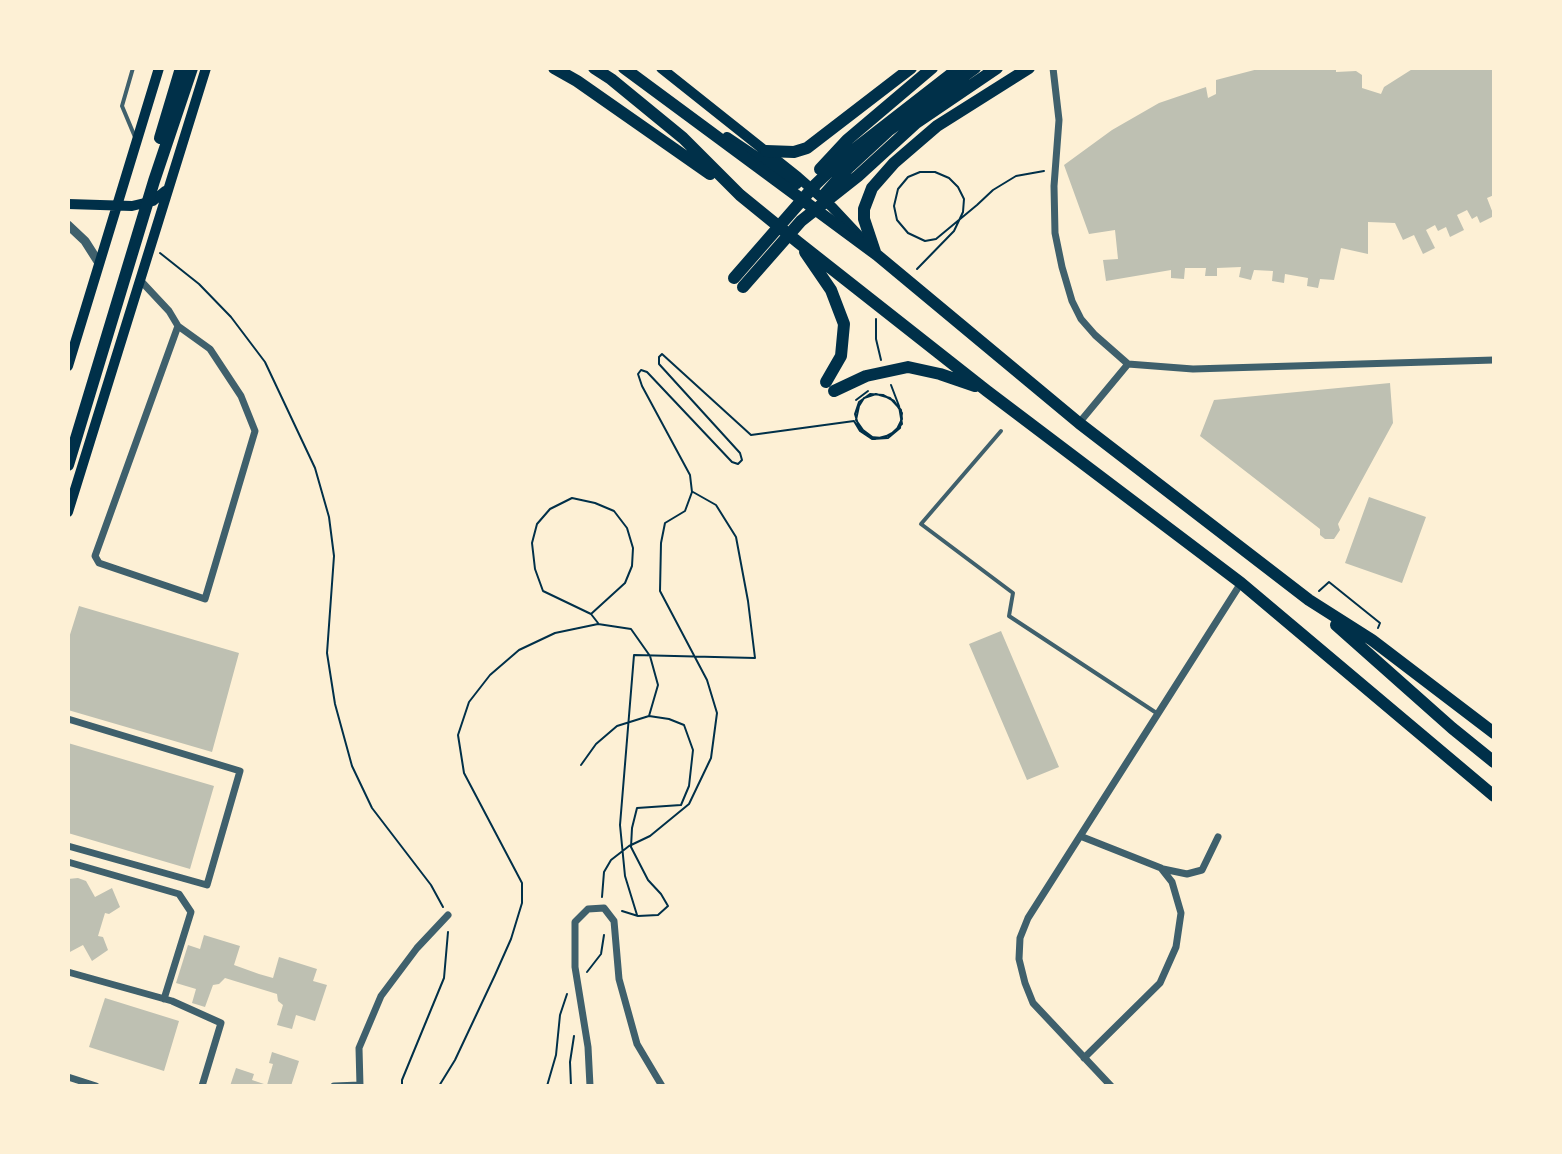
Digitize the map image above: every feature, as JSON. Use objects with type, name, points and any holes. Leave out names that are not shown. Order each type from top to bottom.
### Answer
[{"type":"main road","points":[[68,366],[159,68]]},
{"type":"main road","points":[[68,439],[181,68]]},
{"type":"main road","points":[[68,465],[154,181],[192,68]]},
{"type":"main road","points":[[68,512],[206,68]]},
{"type":"main road","points":[[554,68],[655,134],[740,195],[987,391],[1241,583],[1494,796]]},
{"type":"main road","points":[[594,68],[683,138],[740,195]]},
{"type":"main road","points":[[624,68],[832,207]]},
{"type":"main road","points":[[661,68],[832,207],[877,255]]},
{"type":"main road","points":[[807,148],[911,68]]},
{"type":"main road","points":[[760,258],[799,193],[847,140],[932,68]]},
{"type":"main road","points":[[766,151],[794,152],[847,145],[946,68]]},
{"type":"main road","points":[[738,282],[816,184],[842,159],[959,68]]},
{"type":"main road","points":[[801,221],[848,168],[888,131],[975,68]]},
{"type":"main road","points":[[760,258],[916,123],[997,68]]},
{"type":"main road","points":[[877,255],[866,229],[864,209],[872,188],[894,163],[937,126],[1029,68]]},
{"type":"main road","points":[[657,91],[877,255],[1079,423],[1309,600],[1494,762]]},
{"type":"main road","points":[[858,138],[853,145],[854,152],[867,164],[884,167],[894,163]]},
{"type":"main road","points":[[68,204],[132,206],[153,201],[169,186]]},
{"type":"main road","points":[[799,243],[831,290],[844,324],[841,356],[830,386],[908,367],[940,374],[987,391]]},
{"type":"main road","points":[[1309,600],[1372,640],[1492,728]]},
{"type":"street","points":[[1053,68],[1059,120],[1055,233],[1072,301],[1081,319],[1095,335],[1128,364],[1193,369],[1494,360]]},
{"type":"street","points":[[68,225],[85,241],[99,263]]},
{"type":"street","points":[[140,280],[169,311],[178,326],[210,349],[241,396],[255,431],[205,599],[99,563],[95,556],[178,326]]},
{"type":"street","points":[[1079,423],[1128,364]]},
{"type":"street","points":[[1111,1086],[1033,1003],[1019,959],[1020,938],[1028,918],[1241,583]]},
{"type":"street","points":[[68,719],[240,771],[207,885],[68,846]]},
{"type":"street","points":[[1080,836],[1161,868],[1187,874],[1202,870],[1218,837]]},
{"type":"street","points":[[68,862],[179,894],[191,912],[164,999]]},
{"type":"street","points":[[1084,1058],[1160,983],[1176,947],[1181,913],[1172,882],[1161,868]]},
{"type":"street","points":[[590,1086],[588,1047],[575,967],[575,922],[588,909],[604,908],[614,921],[619,979],[637,1044],[662,1086]]},
{"type":"street","points":[[334,1086],[360,1085],[359,1048],[381,996],[417,948],[448,915]]},
{"type":"street","points":[[68,972],[164,999],[221,1023],[202,1086]]},
{"type":"street","points":[[68,1077],[96,1086]]},
{"type":"lane","points":[[133,68],[122,106],[137,140]]},
{"type":"lane","points":[[1001,431],[921,524],[1013,593],[1009,616],[1158,714]]},
{"type":"path","points":[[917,269],[954,231],[963,212],[964,199],[949,178],[935,172],[920,172],[908,177],[898,189],[894,206],[897,220],[908,233],[925,241],[936,239],[993,190],[1016,176],[1056,169]]},
{"type":"path","points":[[150,247],[199,284],[265,362],[315,468],[329,517],[334,556],[327,653],[335,704],[352,766],[372,808],[431,885],[448,915],[444,978],[402,1086]]},
{"type":"path","points":[[880,310],[876,320],[876,339],[884,367]]},
{"type":"path","points":[[603,899],[602,884],[611,860],[629,846],[650,836],[689,804],[711,758],[717,713],[707,680],[660,591],[661,543],[665,523],[685,511],[692,492],[690,475],[638,374],[641,370],[647,372],[732,462],[738,464],[742,460],[740,453],[659,364],[662,354],[751,435],[854,421],[860,431],[872,439],[888,438],[900,428],[902,413],[894,401],[883,395],[870,394],[859,402],[855,414],[859,428],[870,437],[883,438],[896,431],[902,419],[901,410],[896,404],[890,398],[876,394],[864,398],[859,406],[856,420],[863,430],[875,439],[890,435],[896,429],[902,424],[900,415],[899,406],[889,378]]},
{"type":"path","points":[[638,916],[625,876],[620,825],[634,655],[755,658],[736,537],[716,505],[692,492]]},
{"type":"path","points":[[591,614],[625,583],[632,566],[633,548],[627,528],[614,511],[572,498],[550,509],[537,524],[532,543],[535,569],[543,591],[591,614],[598,624]]},
{"type":"path","points":[[1329,582],[1380,623]]},
{"type":"path","points":[[439,1086],[455,1060],[495,975],[522,903],[522,883],[464,773],[458,735],[469,702],[490,675],[519,650],[555,633],[598,624],[631,629],[650,656],[658,685],[649,716]]},
{"type":"path","points":[[581,765],[596,744],[617,726],[649,716],[684,725],[693,750],[689,786],[681,805],[637,808],[632,828],[631,847],[648,880],[668,906],[658,915],[638,916],[622,911],[609,914]]},
{"type":"path","points":[[580,979],[601,954],[605,929]]},
{"type":"path","points":[[547,1086],[556,1055],[560,1015],[565,997],[572,988]]},
{"type":"path","points":[[571,1086],[570,1062],[576,1024]]},
{"type":"building","points":[[1262,68],[1356,71],[1362,75],[1362,88],[1381,94],[1384,87],[1414,68],[1494,68],[1494,195],[1487,198],[1494,216],[1480,223],[1477,216],[1472,219],[1467,210],[1457,215],[1464,230],[1450,237],[1446,227],[1438,231],[1435,225],[1426,230],[1435,248],[1423,254],[1414,235],[1403,240],[1395,223],[1368,222],[1368,254],[1341,248],[1334,280],[1320,279],[1318,288],[1307,286],[1308,278],[1285,274],[1284,283],[1272,281],[1273,271],[1254,270],[1251,280],[1239,277],[1241,267],[1217,268],[1217,276],[1205,276],[1206,268],[1185,268],[1184,279],[1171,278],[1171,270],[1106,281],[1103,260],[1118,259],[1115,230],[1089,234],[1064,165],[1112,130],[1159,103],[1206,87],[1208,98],[1216,94],[1216,80]]},
{"type":"building","points":[[1390,383],[1393,423],[1338,524],[1340,530],[1334,539],[1325,539],[1320,535],[1320,529],[1200,436],[1214,400]]},
{"type":"building","points":[[1369,497],[1426,517],[1402,583],[1345,563]]},
{"type":"building","points":[[79,606],[239,653],[212,752],[68,710],[68,641]]},
{"type":"building","points":[[1001,631],[1059,767],[1027,780],[969,644]]},
{"type":"building","points":[[68,743],[214,786],[190,869],[68,833]]},
{"type":"building","points":[[68,879],[86,881],[95,897],[112,888],[120,907],[109,914],[105,913],[98,936],[103,937],[108,950],[92,961],[83,945],[68,953]]},
{"type":"building","points":[[204,935],[240,946],[234,965],[259,974],[273,978],[279,957],[317,969],[313,981],[327,985],[315,1021],[296,1015],[292,1029],[277,1025],[283,1005],[278,1001],[277,994],[225,978],[213,985],[205,1007],[192,1003],[196,989],[176,983],[188,945],[200,949]]},
{"type":"building","points":[[105,998],[179,1021],[164,1071],[89,1047]]},
{"type":"building","points":[[272,1052],[299,1061],[291,1086],[230,1086],[236,1068],[254,1074],[252,1080],[267,1085],[273,1064],[269,1063]]}]
